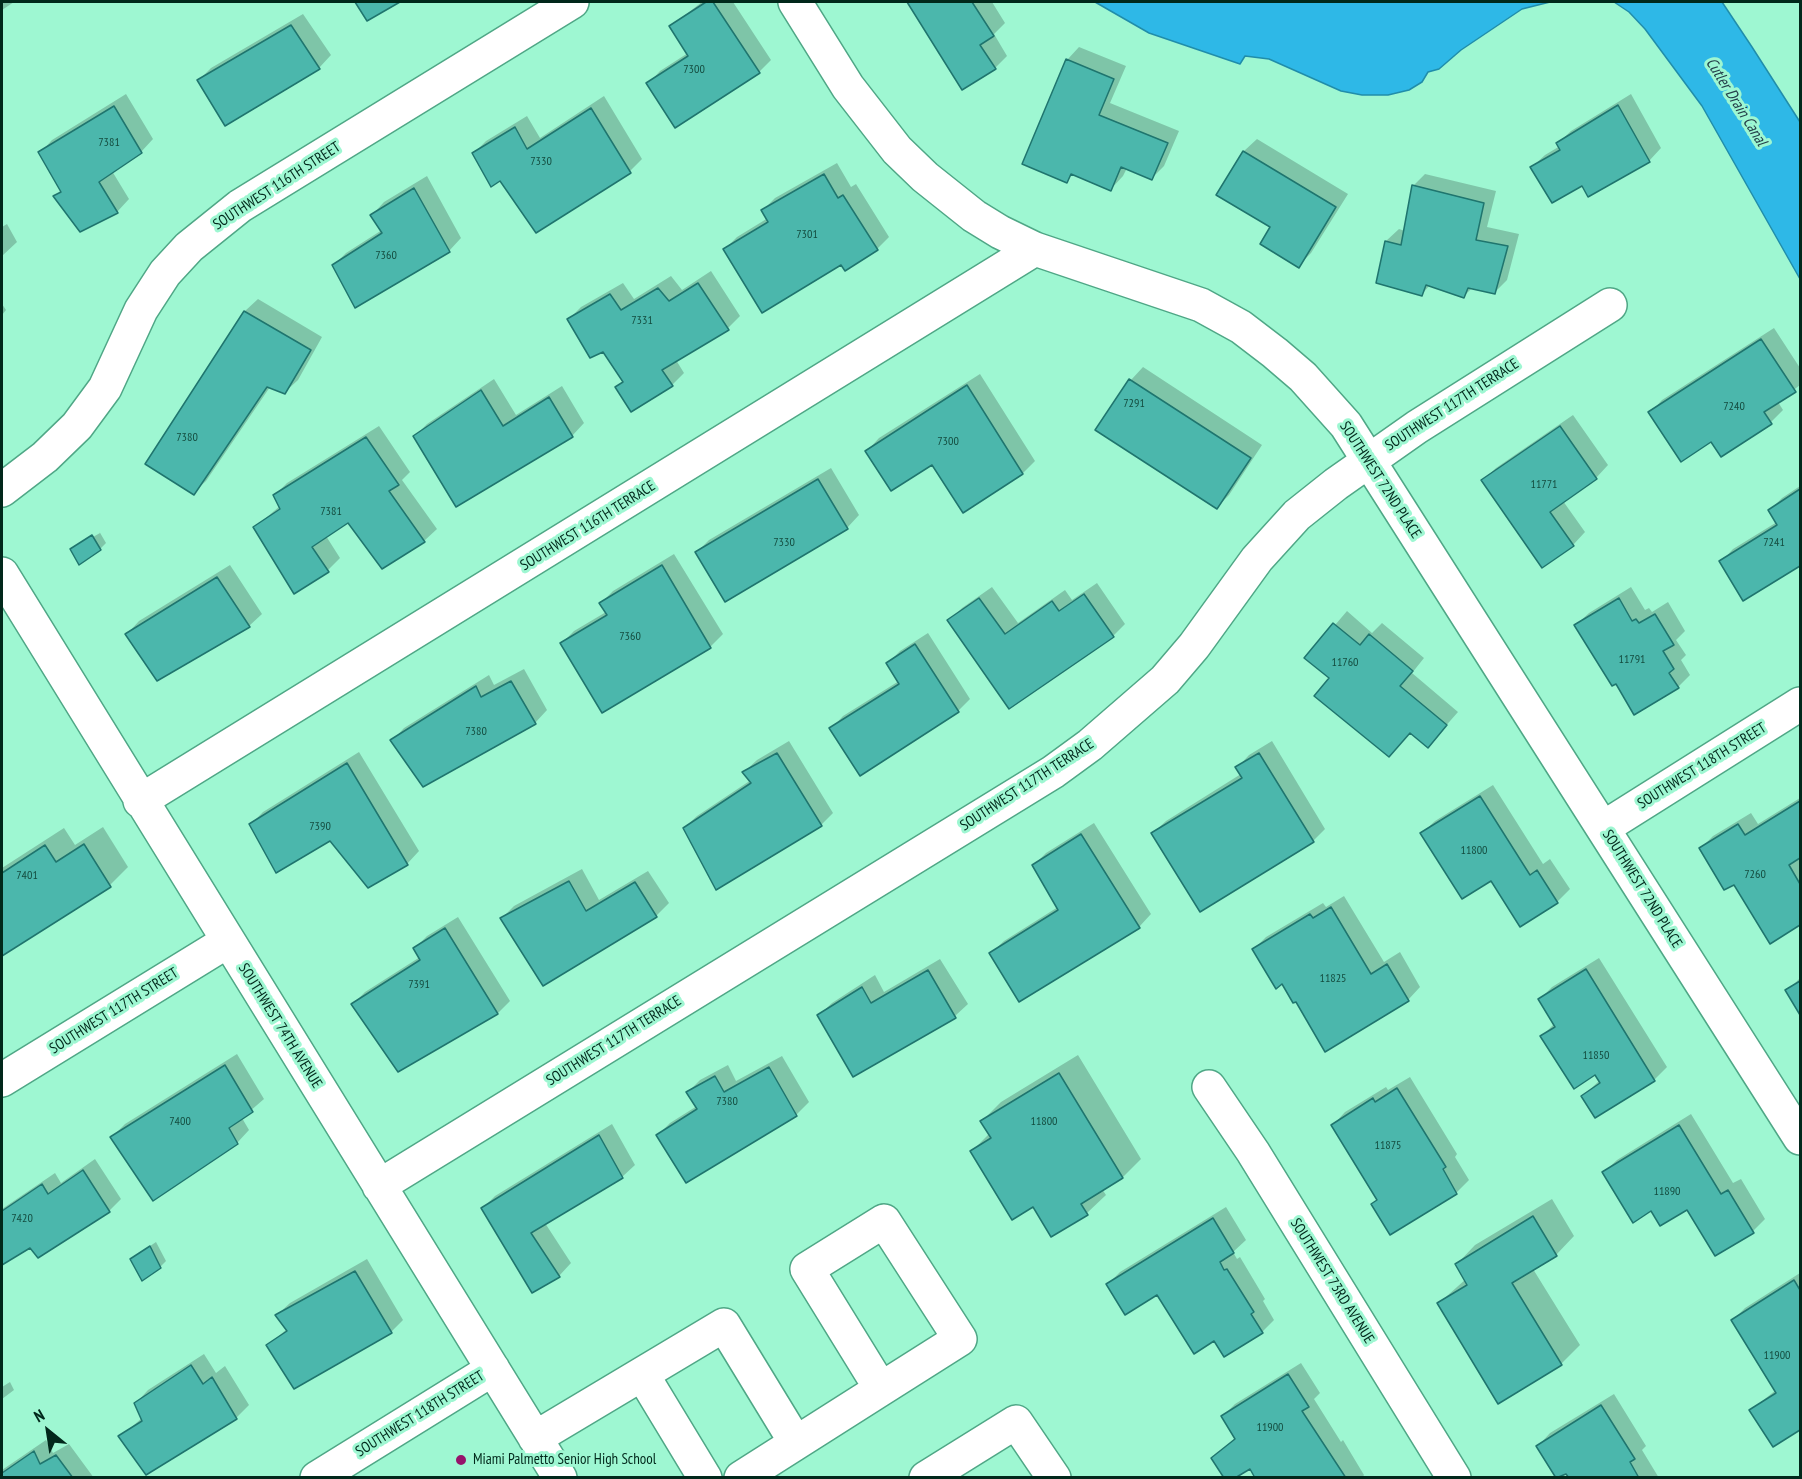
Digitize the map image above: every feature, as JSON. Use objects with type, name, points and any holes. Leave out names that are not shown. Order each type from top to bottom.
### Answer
[{"type":"street","name":"SOUTHWEST 116TH STREET","points":[[2,490],[45,457],[77,426],[105,388],[141,310],[165,273],[205,233],[240,206],[572,2]]},
{"type":"street","name":"SOUTHWEST 72ND PLACE","points":[[795,2],[848,87],[897,150],[925,177],[974,216],[1035,249],[1202,305],[1241,327],[1303,377],[1346,425],[1800,1138]]},
{"type":"street","name":"SOUTHWEST 116TH TERRACE","points":[[140,801],[1035,249]]},
{"type":"street","name":"SOUTHWEST 117TH TERRACE","points":[[379,1186],[1053,772],[1090,745],[1165,680],[1257,560],[1297,514],[1369,459],[1610,305]]},
{"type":"street","name":"SOUTHWEST 74TH AVENUE","points":[[2,574],[140,801],[560,1478]]},
{"type":"street","name":"SOUTHWEST 118TH STREET","points":[[1603,828],[1800,704]]},
{"type":"street","name":"SOUTHWEST 117TH STREET","points":[[2,1080],[228,941]]},
{"type":"street","name":"SOUTHWEST 73RD AVENUE","points":[[1209,1087],[1253,1152],[1454,1478]]},
{"type":"street","points":[[741,1478],[960,1340],[884,1221],[807,1269],[881,1389]]},
{"type":"street","points":[[535,1438],[724,1325],[796,1443]]},
{"type":"street","name":"SOUTHWEST 118TH STREET","points":[[317,1478],[493,1369]]},
{"type":"street","points":[[642,1374],[705,1478]]},
{"type":"street","points":[[926,1478],[1016,1422],[1053,1478]]},
{"type":"water","points":[[1095,2],[1550,2],[1522,9],[1461,50],[1439,69],[1428,72],[1422,82],[1409,90],[1388,95],[1362,95],[1341,91],[1269,59],[1245,56],[1240,64],[1149,33]]},
{"type":"water","name":"Cutler Drain Canal","points":[[1614,2],[1722,2],[1800,122],[1800,279],[1702,106],[1645,29],[1629,12]]},
{"type":"building","points":[[355,2],[400,2],[367,21]]},
{"type":"building","points":[[706,2],[713,2],[760,73],[675,128],[646,83],[688,56],[669,26]]},
{"type":"building","points":[[907,2],[972,2],[994,36],[980,45],[996,69],[962,90]]},
{"type":"building","points":[[291,25],[320,69],[225,126],[197,80]]},
{"type":"building","points":[[1066,59],[1114,79],[1099,115],[1168,143],[1152,180],[1121,167],[1111,191],[1071,174],[1067,183],[1022,164]]},
{"type":"building","points":[[1618,105],[1650,162],[1588,197],[1582,186],[1552,203],[1530,167],[1560,150],[1556,143]]},
{"type":"building","points":[[114,106],[142,153],[99,182],[118,213],[80,232],[53,196],[61,192],[38,152]]},
{"type":"building","points":[[591,108],[631,173],[536,233],[500,181],[491,187],[472,153],[515,127],[527,149]]},
{"type":"building","points":[[1243,151],[1336,207],[1299,268],[1260,244],[1270,227],[1216,195]]},
{"type":"building","points":[[824,174],[838,198],[843,195],[878,250],[845,271],[841,265],[762,313],[723,249],[768,222],[761,210]]},
{"type":"building","points":[[1412,185],[1484,203],[1476,240],[1508,246],[1495,294],[1468,288],[1464,298],[1426,285],[1422,296],[1376,283],[1385,241],[1401,245]]},
{"type":"building","points":[[414,188],[450,252],[355,308],[332,265],[382,233],[370,215]]},
{"type":"building","points":[[698,283],[729,330],[662,370],[673,386],[631,412],[615,387],[623,382],[603,352],[590,358],[567,319],[610,294],[621,310],[658,288],[669,301]]},
{"type":"building","points":[[244,311],[311,350],[285,394],[267,387],[194,495],[145,464]]},
{"type":"building","points":[[1761,339],[1796,392],[1764,412],[1772,424],[1721,457],[1711,442],[1681,462],[1648,412]]},
{"type":"building","points":[[1129,379],[1251,458],[1217,509],[1095,430]]},
{"type":"building","points":[[967,385],[1023,474],[963,513],[932,465],[891,491],[865,451]]},
{"type":"building","points":[[481,390],[503,426],[549,397],[573,437],[456,507],[413,436]]},
{"type":"building","points":[[1560,426],[1597,479],[1550,512],[1574,546],[1542,568],[1481,480]]},
{"type":"building","points":[[366,437],[399,485],[389,491],[425,542],[382,569],[348,523],[312,547],[329,572],[294,594],[253,527],[280,509],[273,495]]},
{"type":"building","points":[[818,479],[848,529],[725,602],[695,552]]},
{"type":"building","points":[[1800,489],[1800,566],[1743,601],[1719,561],[1777,525],[1768,510]]},
{"type":"building","points":[[92,535],[101,550],[79,565],[70,549]]},
{"type":"building","points":[[662,565],[711,648],[602,713],[560,643],[607,615],[599,603]]},
{"type":"building","points":[[217,577],[250,627],[157,681],[125,634]]},
{"type":"building","points":[[1084,594],[1114,637],[1009,709],[947,620],[979,598],[1005,634],[1052,601],[1059,611]]},
{"type":"building","points":[[1619,598],[1632,621],[1636,619],[1639,623],[1655,614],[1674,645],[1663,651],[1674,669],[1669,673],[1679,688],[1634,715],[1616,684],[1612,686],[1574,625]]},
{"type":"building","points":[[1333,623],[1360,645],[1369,634],[1413,671],[1400,686],[1447,725],[1428,748],[1410,733],[1389,757],[1314,696],[1329,678],[1304,658]]},
{"type":"building","points":[[915,644],[959,712],[860,776],[829,728],[899,684],[886,663]]},
{"type":"building","points":[[511,681],[536,724],[423,787],[390,740],[476,686],[481,697]]},
{"type":"building","points":[[777,753],[822,826],[716,890],[683,828],[751,783],[742,772]]},
{"type":"building","points":[[1259,753],[1314,842],[1200,912],[1151,833],[1242,778],[1235,767]]},
{"type":"building","points":[[347,763],[408,865],[368,888],[330,841],[276,873],[249,824]]},
{"type":"building","points":[[1480,796],[1530,875],[1537,870],[1558,903],[1520,927],[1491,881],[1462,899],[1420,833]]},
{"type":"building","points":[[1800,801],[1800,858],[1789,865],[1800,884],[1800,925],[1770,944],[1734,885],[1724,890],[1699,848],[1738,824],[1745,835]]},
{"type":"building","points":[[1081,834],[1140,928],[1019,1002],[989,953],[1058,910],[1032,865]]},
{"type":"building","points":[[84,844],[111,887],[2,956],[2,873],[45,845],[56,862]]},
{"type":"building","points":[[569,881],[586,911],[635,882],[657,917],[543,986],[500,918]]},
{"type":"building","points":[[1331,907],[1371,974],[1387,964],[1409,1001],[1325,1052],[1296,1002],[1293,1003],[1282,984],[1276,989],[1252,949],[1310,914],[1313,918]]},
{"type":"building","points":[[445,928],[498,1014],[398,1072],[351,1004],[420,960],[413,948]]},
{"type":"building","points":[[1586,969],[1655,1081],[1595,1118],[1581,1096],[1600,1083],[1595,1075],[1574,1089],[1540,1036],[1555,1027],[1538,999]]},
{"type":"building","points":[[928,970],[956,1018],[853,1077],[817,1015],[862,987],[871,1003]]},
{"type":"building","points":[[1800,981],[1800,1015],[1785,990]]},
{"type":"building","points":[[225,1065],[253,1112],[229,1128],[238,1144],[153,1201],[110,1137]]},
{"type":"building","points":[[769,1067],[797,1116],[686,1183],[656,1135],[697,1109],[686,1092],[715,1076],[724,1092]]},
{"type":"building","points":[[1059,1073],[1123,1178],[1081,1204],[1088,1215],[1051,1237],[1033,1207],[1012,1220],[970,1151],[991,1138],[980,1121]]},
{"type":"building","points":[[1397,1088],[1446,1167],[1443,1169],[1457,1194],[1390,1235],[1371,1204],[1377,1200],[1331,1125],[1373,1098],[1375,1102]]},
{"type":"building","points":[[1679,1125],[1721,1194],[1728,1190],[1754,1233],[1715,1256],[1687,1210],[1660,1226],[1651,1211],[1633,1223],[1602,1172]]},
{"type":"building","points":[[599,1135],[623,1178],[531,1233],[560,1277],[532,1293],[481,1208]]},
{"type":"building","points":[[83,1170],[110,1212],[38,1258],[30,1248],[2,1265],[2,1211],[42,1184],[48,1194]]},
{"type":"building","points":[[1533,1216],[1557,1256],[1512,1283],[1562,1365],[1498,1404],[1437,1303],[1467,1285],[1455,1264]]},
{"type":"building","points":[[1213,1218],[1234,1253],[1220,1262],[1224,1270],[1227,1269],[1254,1312],[1251,1314],[1263,1333],[1224,1357],[1214,1341],[1194,1354],[1157,1295],[1125,1315],[1106,1284]]},
{"type":"building","points":[[150,1246],[161,1268],[142,1281],[130,1259]]},
{"type":"building","points":[[355,1271],[392,1333],[294,1389],[266,1345],[287,1331],[275,1315]]},
{"type":"building","points":[[1794,1280],[1800,1290],[1800,1430],[1773,1447],[1749,1410],[1776,1393],[1731,1320]]},
{"type":"building","points":[[191,1365],[203,1384],[212,1377],[237,1419],[146,1475],[118,1436],[142,1421],[134,1403]]},
{"type":"building","points":[[1288,1374],[1309,1407],[1302,1411],[1346,1478],[1255,1478],[1250,1469],[1235,1478],[1224,1478],[1211,1458],[1235,1439],[1221,1416]]},
{"type":"building","points":[[1601,1405],[1635,1459],[1630,1462],[1639,1478],[1569,1478],[1566,1474],[1556,1478],[1536,1446]]},
{"type":"building","points":[[34,1451],[40,1464],[56,1455],[73,1478],[2,1478],[2,1473]]},
{"type":"place","name":"Miami Palmetto Senior High School","points":[[461,1460]]}]
